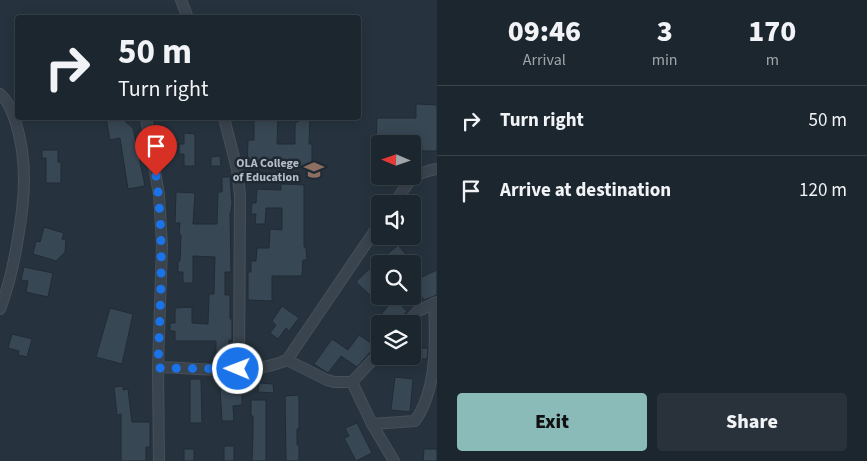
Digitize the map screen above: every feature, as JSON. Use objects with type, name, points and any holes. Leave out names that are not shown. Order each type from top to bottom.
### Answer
[{"type":"street","points":[[181,0],[187,15]]},
{"type":"street","points":[[0,94],[5,98],[19,132],[25,177],[24,202],[15,256],[7,292],[0,309]]},
{"type":"street","points":[[146,120],[159,195],[162,245],[158,368],[159,461]]},
{"type":"street","points":[[225,120],[237,169],[240,194],[238,369]]},
{"type":"street","points":[[400,195],[411,179],[417,174],[437,169]]},
{"type":"street","points":[[158,368],[238,369],[278,364],[287,360],[371,236]]},
{"type":"street","points":[[372,424],[416,421],[426,403],[434,374],[436,303],[418,311],[414,315]]},
{"type":"street","points":[[287,360],[334,382],[352,382],[371,362]]},
{"type":"street","points":[[352,382],[372,424],[394,461]]},
{"type":"building","points":[[416,104],[437,105],[437,151],[421,151],[421,135],[376,135],[377,118],[416,118]]},
{"type":"building","points":[[106,120],[125,120],[133,128],[145,186],[128,189],[120,138],[110,140]]},
{"type":"building","points":[[254,120],[278,120],[277,144],[295,144],[295,123],[300,120],[310,120],[309,144],[312,144],[312,167],[247,167],[248,140],[254,140]]},
{"type":"building","points":[[184,133],[195,134],[195,166],[184,166],[184,154],[179,154],[179,144],[184,144]]},
{"type":"building","points":[[42,150],[58,150],[58,162],[61,162],[61,183],[46,183],[46,158],[42,158]]},
{"type":"building","points":[[220,156],[221,166],[211,166],[211,157]]},
{"type":"building","points":[[222,177],[230,177],[232,203],[230,213],[231,272],[225,272],[225,295],[230,295],[230,319],[232,319],[232,340],[229,340],[228,357],[216,356],[216,341],[175,341],[175,331],[170,331],[170,323],[175,323],[175,308],[192,307],[192,323],[208,324],[209,294],[214,294],[215,257],[193,256],[193,283],[183,283],[183,272],[178,272],[181,235],[179,235],[180,223],[175,223],[176,192],[195,193],[193,224],[217,224],[218,192],[222,192]]},
{"type":"building","points":[[281,184],[304,185],[304,247],[306,247],[307,260],[303,260],[302,276],[272,276],[272,301],[248,300],[248,272],[251,272],[251,261],[256,261],[257,248],[269,248],[270,229],[282,230],[282,208],[266,208],[265,224],[255,224],[256,214],[251,214],[252,203],[256,203],[257,189],[281,190]]},
{"type":"building","points":[[44,227],[64,233],[62,239],[66,240],[65,252],[56,261],[33,254],[36,241],[40,242]]},
{"type":"building","points":[[398,245],[407,255],[386,255]]},
{"type":"building","points":[[24,267],[53,273],[48,297],[26,292],[28,281],[21,280]]},
{"type":"building","points":[[371,268],[371,296],[356,282]]},
{"type":"building","points":[[437,270],[437,295],[424,300],[421,297],[421,277]]},
{"type":"building","points":[[389,305],[400,305],[407,311],[404,315],[381,315]]},
{"type":"building","points":[[282,306],[299,318],[289,331],[286,328],[278,339],[270,333],[276,325],[272,321]]},
{"type":"building","points":[[110,308],[133,314],[122,364],[96,357]]},
{"type":"building","points":[[12,334],[32,339],[27,357],[18,355],[19,351],[8,348]]},
{"type":"building","points":[[359,335],[371,343],[371,351],[357,367],[341,356],[328,373],[314,364],[332,339],[348,350]]},
{"type":"building","points":[[421,348],[428,348],[427,359],[421,359]]},
{"type":"building","points":[[395,377],[413,379],[410,412],[391,410]]},
{"type":"building","points":[[190,379],[201,379],[202,423],[190,423]]},
{"type":"building","points":[[259,383],[273,384],[274,393],[258,392]]},
{"type":"building","points":[[123,386],[123,390],[128,389],[132,422],[150,422],[150,447],[146,447],[146,461],[121,461],[121,414],[117,415],[114,387]]},
{"type":"building","points":[[220,389],[242,389],[242,405],[233,406],[234,421],[222,421]]},
{"type":"building","points":[[299,395],[297,445],[299,445],[299,461],[286,461],[285,396]]},
{"type":"building","points":[[251,400],[266,400],[266,461],[252,461],[253,416],[251,416]]},
{"type":"building","points":[[357,423],[372,453],[356,461],[344,438],[349,436],[345,428]]},
{"type":"building","points":[[224,446],[234,446],[234,461],[224,461]]},
{"type":"building","points":[[184,449],[194,449],[194,461],[184,461]]},
{"type":"building","points":[[424,449],[437,449],[437,461],[423,461]]},
{"type":"place","name":"OLA College of Education","points":[[314,170]]},
{"type":"route","points":[[156,176],[162,245],[158,368],[238,369]]}]
